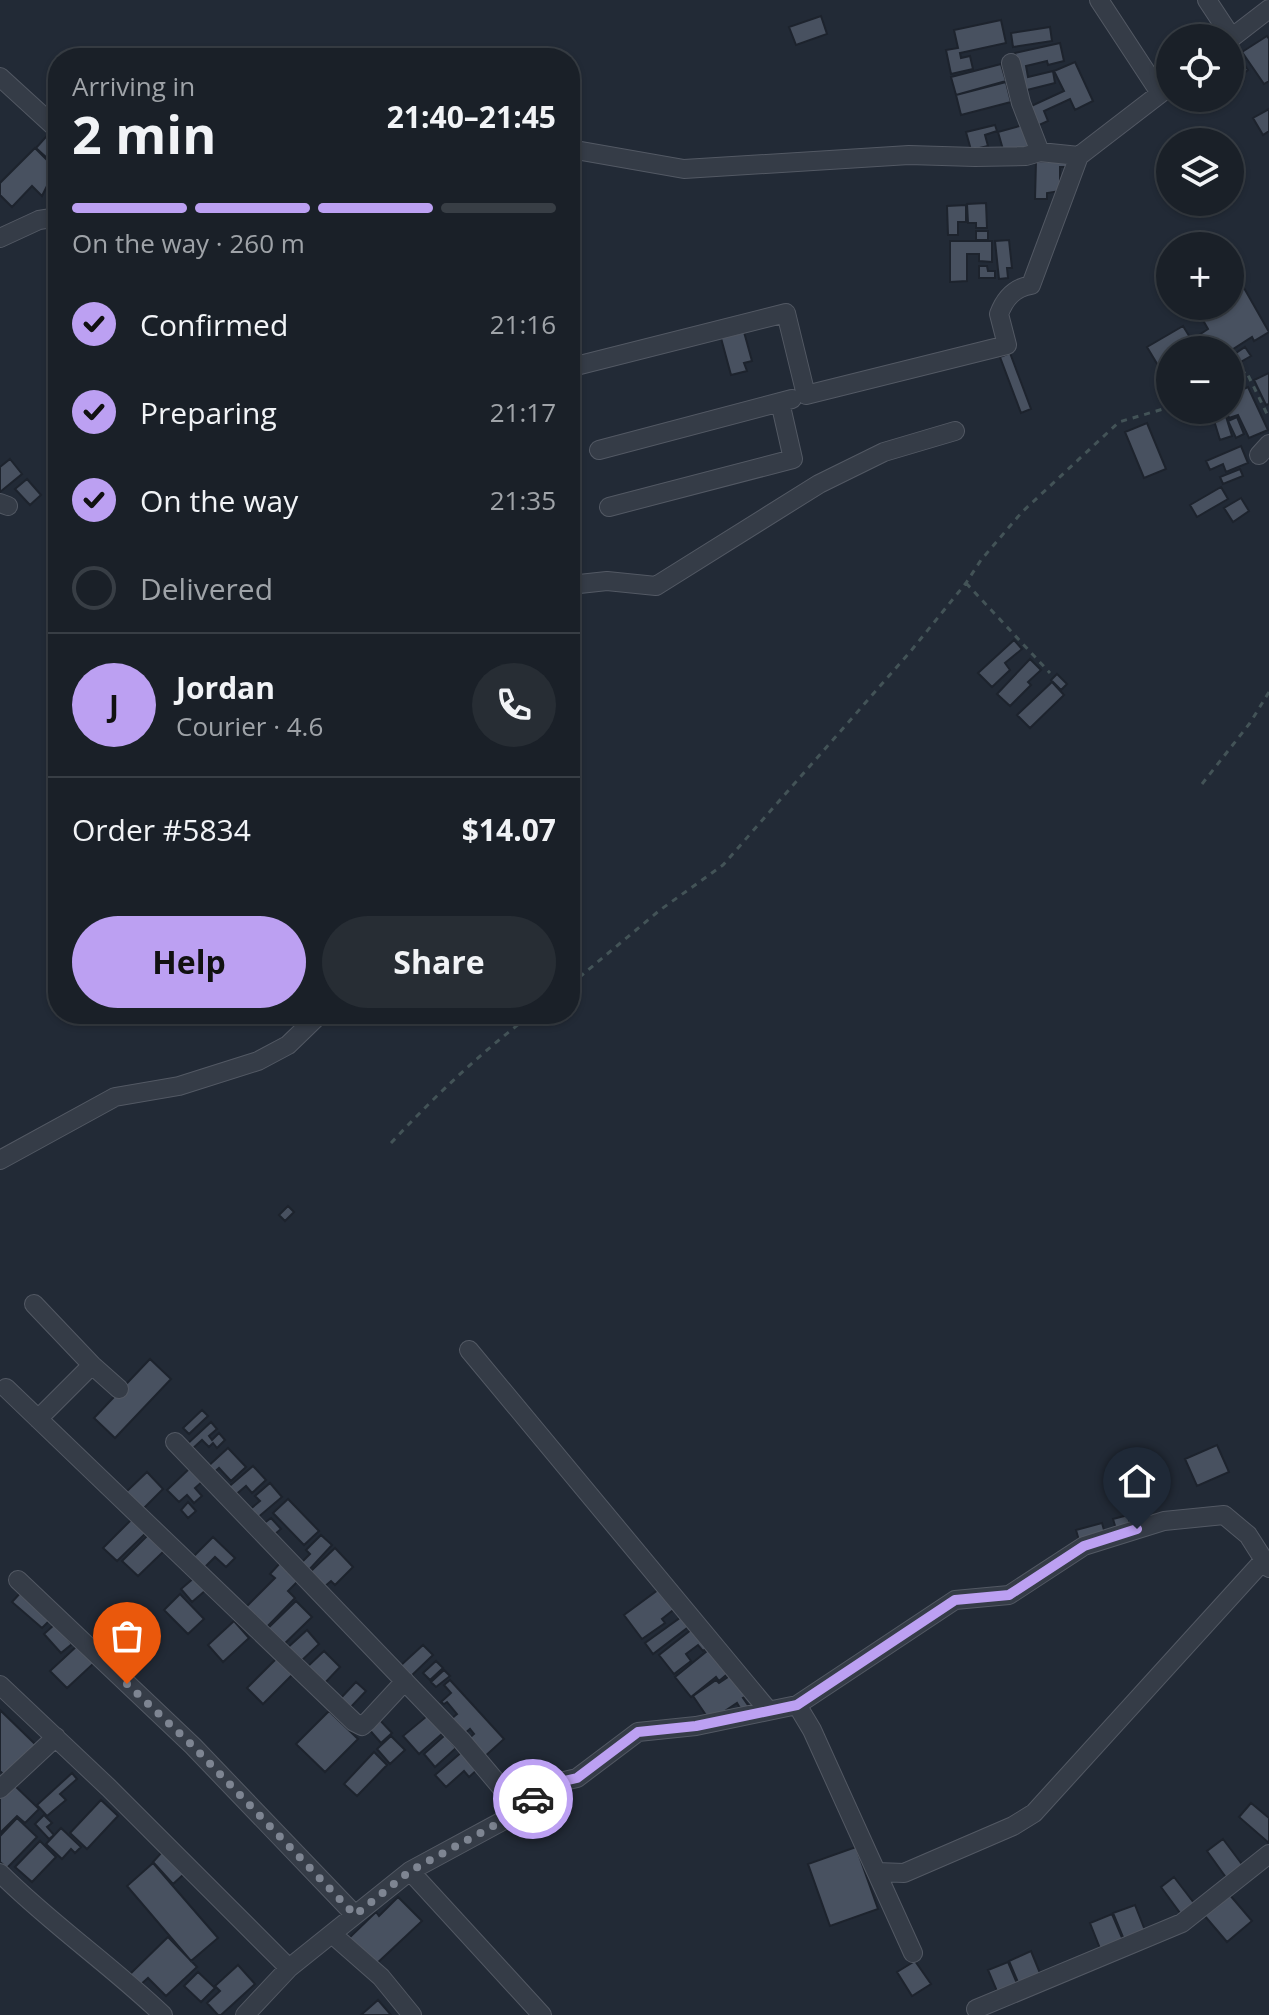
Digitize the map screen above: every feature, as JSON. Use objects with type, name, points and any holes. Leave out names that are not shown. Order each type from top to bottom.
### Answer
[{"type":"street","points":[[1099,0],[1156,78]]},
{"type":"street","points":[[1207,0],[1222,24]]},
{"type":"street","points":[[1244,29],[1269,9]]},
{"type":"street","points":[[1011,63],[1021,103],[1040,152]]},
{"type":"street","points":[[0,77],[48,121]]},
{"type":"street","points":[[599,450],[1007,345],[999,314],[1004,302],[1021,287],[1031,285],[1079,156],[1156,97]]},
{"type":"street","points":[[580,151],[684,169],[909,155],[1026,156],[1040,152],[1079,156]]},
{"type":"street","points":[[0,238],[48,219]]},
{"type":"street","points":[[580,365],[786,313],[806,395]]},
{"type":"street","points":[[609,507],[793,459],[780,402]]},
{"type":"street","points":[[580,584],[607,581],[656,586],[819,484],[884,452],[955,431]]},
{"type":"street","points":[[0,1160],[115,1097],[179,1086],[258,1061],[288,1045],[310,1024]]},
{"type":"street","points":[[34,1304],[119,1389]]},
{"type":"street","points":[[469,1350],[768,1710]]},
{"type":"street","points":[[38,1419],[92,1365]]},
{"type":"street","points":[[6,1388],[354,1722],[362,1726],[405,1681]]},
{"type":"street","points":[[175,1442],[462,1741],[521,1811]]},
{"type":"street","points":[[245,2015],[289,1968],[410,1871],[521,1811],[547,1785],[577,1778],[638,1732],[696,1726],[797,1705],[955,1600],[1009,1595],[1084,1546],[1164,1521],[1224,1515],[1248,1535],[1266,1565],[1034,1813],[1013,1826],[904,1873],[877,1872]]},
{"type":"street","points":[[18,1580],[193,1746],[355,1915]]},
{"type":"street","points":[[0,1685],[289,1968]]},
{"type":"street","points":[[797,1705],[812,1730],[913,1953]]},
{"type":"street","points":[[0,1789],[56,1737]]},
{"type":"street","points":[[976,2009],[1182,1923],[1269,1854]]},
{"type":"street","points":[[410,1871],[542,2015]]},
{"type":"street","points":[[0,1873],[27,1901],[163,2015]]},
{"type":"street","points":[[332,1934],[381,1977],[412,2015]]},
{"type":"path","points":[[1244,372],[1269,418]]},
{"type":"path","points":[[580,977],[660,910],[723,865],[910,652],[1022,512],[1105,432],[1119,422],[1156,411]]},
{"type":"path","points":[[966,583],[1050,673]]},
{"type":"path","points":[[1202,784],[1250,723],[1269,692]]},
{"type":"path","points":[[391,1143],[437,1093],[519,1024]]},
{"type":"building","points":[[821,16],[827,34],[796,45],[789,27]]},
{"type":"building","points":[[1001,20],[1006,43],[960,53],[961,58],[970,56],[973,69],[951,74],[946,50],[958,48],[954,30]]},
{"type":"building","points":[[1050,27],[1052,41],[1013,47],[1011,33]]},
{"type":"building","points":[[1267,36],[1269,81],[1264,84],[1244,51]]},
{"type":"building","points":[[1060,43],[1064,61],[1026,66],[1028,77],[1053,71],[1055,83],[1023,91],[1015,53]]},
{"type":"building","points":[[1075,62],[1093,101],[1075,110],[1070,99],[1044,111],[1048,121],[1037,126],[1029,107],[1064,91],[1054,71]]},
{"type":"building","points":[[1001,64],[1006,81],[956,95],[951,77]]},
{"type":"building","points":[[1006,82],[1011,102],[961,115],[956,95]]},
{"type":"building","points":[[1269,109],[1269,131],[1263,135],[1253,118]]},
{"type":"building","points":[[1027,124],[1033,146],[1004,153],[998,132]]},
{"type":"building","points":[[995,125],[997,131],[985,135],[988,146],[971,150],[966,132]]},
{"type":"building","points":[[48,135],[48,159],[36,148]]},
{"type":"building","points":[[35,148],[48,161],[48,186],[42,196],[32,186],[12,207],[0,195],[0,183]]},
{"type":"building","points":[[1036,161],[1068,162],[1067,167],[1060,167],[1060,191],[1047,193],[1047,199],[1035,199]]},
{"type":"building","points":[[986,203],[987,228],[976,228],[976,223],[968,223],[967,204]]},
{"type":"building","points":[[966,205],[966,222],[958,222],[958,235],[948,235],[947,206]]},
{"type":"building","points":[[976,231],[988,231],[988,240],[976,240]]},
{"type":"building","points":[[1009,240],[1012,268],[1007,268],[1008,278],[999,279],[995,241]]},
{"type":"building","points":[[950,241],[992,241],[992,262],[979,261],[979,254],[967,254],[967,281],[950,282]]},
{"type":"building","points":[[979,266],[995,271],[995,278],[979,278]]},
{"type":"building","points":[[1244,288],[1269,332],[1254,341],[1252,337],[1244,342],[1244,336],[1200,336],[1208,329],[1203,320],[1244,320]]},
{"type":"building","points":[[1183,326],[1189,336],[1166,336]]},
{"type":"building","points":[[744,332],[752,361],[744,363],[747,371],[731,375],[721,338]]},
{"type":"building","points":[[1156,342],[1156,362],[1147,347]]},
{"type":"building","points":[[1244,348],[1251,356],[1244,360]]},
{"type":"building","points":[[1010,353],[1031,409],[1021,413],[1000,357]]},
{"type":"building","points":[[1269,373],[1269,404],[1266,405],[1254,380]]},
{"type":"building","points":[[1248,387],[1268,430],[1249,438],[1242,424],[1244,389]]},
{"type":"building","points":[[1147,423],[1166,469],[1144,478],[1125,432]]},
{"type":"building","points":[[1215,424],[1228,424],[1232,436],[1220,440]]},
{"type":"building","points":[[1229,424],[1240,424],[1244,434],[1236,438]]},
{"type":"building","points":[[1241,446],[1248,463],[1226,472],[1223,464],[1210,470],[1206,461]]},
{"type":"building","points":[[10,459],[22,474],[0,492],[0,467]]},
{"type":"building","points":[[1240,469],[1243,476],[1223,484],[1220,477]]},
{"type":"building","points":[[27,479],[41,495],[30,505],[15,489]]},
{"type":"building","points":[[1221,487],[1228,499],[1197,517],[1190,505]]},
{"type":"building","points":[[1241,498],[1249,511],[1233,522],[1224,508]]},
{"type":"building","points":[[1014,640],[1022,649],[1005,663],[1010,670],[992,687],[978,673]]},
{"type":"building","points":[[1030,659],[1041,670],[1010,706],[997,694]]},
{"type":"building","points":[[1057,674],[1067,684],[1061,690],[1051,680]]},
{"type":"building","points":[[1052,682],[1064,695],[1030,728],[1017,715]]},
{"type":"building","points":[[288,1206],[294,1212],[285,1221],[279,1215]]},
{"type":"building","points":[[150,1359],[171,1379],[115,1438],[94,1418]]},
{"type":"building","points":[[202,1410],[208,1416],[189,1434],[183,1428]]},
{"type":"building","points":[[211,1422],[217,1429],[209,1436],[212,1440],[219,1433],[225,1440],[217,1448],[213,1443],[209,1447],[202,1440],[190,1451],[185,1446]]},
{"type":"building","points":[[1217,1445],[1229,1472],[1197,1486],[1185,1459]]},
{"type":"building","points":[[228,1448],[246,1467],[231,1481],[219,1468],[211,1475],[205,1469]]},
{"type":"building","points":[[253,1466],[266,1480],[252,1493],[246,1486],[233,1497],[226,1489]]},
{"type":"building","points":[[190,1468],[203,1481],[195,1488],[202,1496],[194,1503],[187,1495],[179,1502],[167,1490]]},
{"type":"building","points":[[147,1472],[163,1489],[143,1509],[126,1492]]},
{"type":"building","points":[[270,1483],[282,1497],[256,1519],[248,1511],[260,1501],[255,1496]]},
{"type":"building","points":[[288,1499],[319,1531],[304,1545],[273,1513]]},
{"type":"building","points":[[188,1502],[196,1511],[188,1518],[181,1510]]},
{"type":"building","points":[[1128,1515],[1130,1525],[1116,1529],[1113,1519]]},
{"type":"building","points":[[134,1517],[148,1531],[117,1561],[103,1548]]},
{"type":"building","points":[[271,1518],[281,1529],[269,1539],[259,1527]]},
{"type":"building","points":[[1102,1523],[1106,1537],[1080,1544],[1076,1530]]},
{"type":"building","points":[[148,1535],[164,1551],[138,1576],[122,1561]]},
{"type":"building","points":[[321,1535],[332,1545],[307,1572],[300,1564],[310,1554],[306,1550]]},
{"type":"building","points":[[213,1537],[235,1558],[226,1567],[215,1557],[201,1571],[190,1560]]},
{"type":"building","points":[[335,1548],[353,1567],[335,1585],[331,1581],[324,1587],[310,1572]]},
{"type":"building","points":[[281,1562],[299,1580],[288,1591],[295,1598],[263,1631],[242,1611],[275,1578],[270,1574]]},
{"type":"building","points":[[195,1577],[206,1590],[192,1602],[181,1589]]},
{"type":"building","points":[[662,1587],[677,1607],[662,1619],[665,1623],[642,1639],[624,1615]]},
{"type":"building","points":[[22,1591],[52,1618],[42,1628],[12,1602]]},
{"type":"building","points":[[180,1594],[204,1619],[188,1634],[164,1610]]},
{"type":"building","points":[[296,1601],[312,1617],[280,1648],[264,1632]]},
{"type":"building","points":[[684,1615],[691,1625],[653,1654],[645,1643]]},
{"type":"building","points":[[234,1621],[249,1638],[223,1662],[208,1645]]},
{"type":"building","points":[[55,1624],[72,1644],[61,1653],[44,1634]]},
{"type":"building","points":[[696,1626],[711,1645],[703,1651],[698,1645],[686,1654],[691,1661],[674,1674],[659,1655]]},
{"type":"building","points":[[307,1630],[319,1644],[298,1664],[285,1650]]},
{"type":"building","points":[[78,1645],[94,1663],[67,1688],[50,1671]]},
{"type":"building","points":[[423,1645],[433,1655],[409,1678],[399,1667]]},
{"type":"building","points":[[712,1647],[731,1671],[719,1681],[716,1677],[691,1697],[675,1677]]},
{"type":"building","points":[[324,1651],[340,1667],[322,1686],[305,1669]]},
{"type":"building","points":[[278,1657],[294,1673],[263,1704],[247,1688]]},
{"type":"building","points":[[436,1661],[443,1668],[430,1680],[423,1673]]},
{"type":"building","points":[[444,1670],[450,1676],[436,1687],[431,1682]]},
{"type":"building","points":[[734,1673],[749,1695],[743,1698],[750,1708],[743,1713],[737,1703],[710,1721],[693,1696],[716,1680],[719,1683]]},
{"type":"building","points":[[450,1680],[504,1739],[482,1759],[466,1741],[474,1734],[470,1729],[464,1734],[451,1719],[457,1714],[447,1702],[441,1702],[451,1693],[444,1685]]},
{"type":"building","points":[[356,1682],[366,1691],[349,1709],[339,1700]]},
{"type":"building","points":[[0,1710],[36,1745],[5,1776],[0,1771]]},
{"type":"building","points":[[329,1711],[358,1739],[325,1772],[296,1744]]},
{"type":"building","points":[[427,1716],[443,1733],[419,1754],[403,1736]]},
{"type":"building","points":[[377,1717],[392,1733],[381,1743],[367,1727]]},
{"type":"building","points":[[445,1735],[456,1748],[435,1767],[424,1754]]},
{"type":"building","points":[[391,1736],[405,1750],[390,1764],[377,1749]]},
{"type":"building","points":[[463,1751],[478,1769],[469,1777],[464,1771],[446,1787],[435,1775]]},
{"type":"building","points":[[374,1752],[387,1765],[357,1796],[344,1784]]},
{"type":"building","points":[[72,1773],[77,1779],[60,1794],[66,1800],[47,1816],[37,1805]]},
{"type":"building","points":[[13,1784],[39,1809],[25,1823],[17,1816],[0,1833],[0,1797]]},
{"type":"building","points":[[101,1800],[118,1816],[87,1849],[70,1833]]},
{"type":"building","points":[[1251,1803],[1269,1818],[1269,1843],[1239,1817]]},
{"type":"building","points":[[44,1815],[52,1823],[47,1827],[54,1835],[49,1839],[35,1824]]},
{"type":"building","points":[[17,1818],[37,1837],[7,1868],[0,1862],[0,1836]]},
{"type":"building","points":[[61,1828],[81,1847],[75,1853],[71,1849],[62,1859],[46,1844]]},
{"type":"building","points":[[1223,1839],[1247,1871],[1230,1883],[1207,1851]]},
{"type":"building","points":[[40,1841],[56,1857],[32,1882],[15,1867]]},
{"type":"building","points":[[856,1847],[878,1909],[830,1926],[808,1864]]},
{"type":"building","points":[[162,1852],[184,1874],[173,1884],[153,1862]]},
{"type":"building","points":[[153,1863],[218,1938],[191,1961],[127,1886]]},
{"type":"building","points":[[1174,1877],[1197,1907],[1183,1917],[1161,1887]]},
{"type":"building","points":[[1229,1894],[1252,1921],[1227,1942],[1204,1915]]},
{"type":"building","points":[[398,1897],[422,1921],[373,1967],[347,1940],[376,1912],[379,1916]]},
{"type":"building","points":[[1135,1905],[1148,1938],[1127,1947],[1113,1913]]},
{"type":"building","points":[[1112,1914],[1126,1947],[1103,1956],[1090,1923]]},
{"type":"building","points":[[168,1937],[197,1967],[166,1996],[148,1978],[138,1987],[127,1977]]},
{"type":"building","points":[[1031,1951],[1042,1978],[1020,1987],[1009,1961]]},
{"type":"building","points":[[915,1961],[931,1984],[912,1996],[897,1972]]},
{"type":"building","points":[[1008,1962],[1019,1988],[999,1996],[988,1970]]},
{"type":"building","points":[[238,1965],[255,1984],[218,2015],[207,2003],[220,1991],[215,1986]]},
{"type":"building","points":[[198,1972],[215,1988],[201,2002],[184,1986]]},
{"type":"building","points":[[378,2000],[391,2015],[361,2015]]},
{"type":"way so far","points":[[127,1684],[193,1746],[355,1915],[410,1871],[521,1811],[533,1799]]},
{"type":"route","points":[[533,1799],[547,1785],[577,1778],[638,1732],[696,1726],[797,1705],[955,1600],[1009,1595],[1084,1546],[1137,1529]]}]
